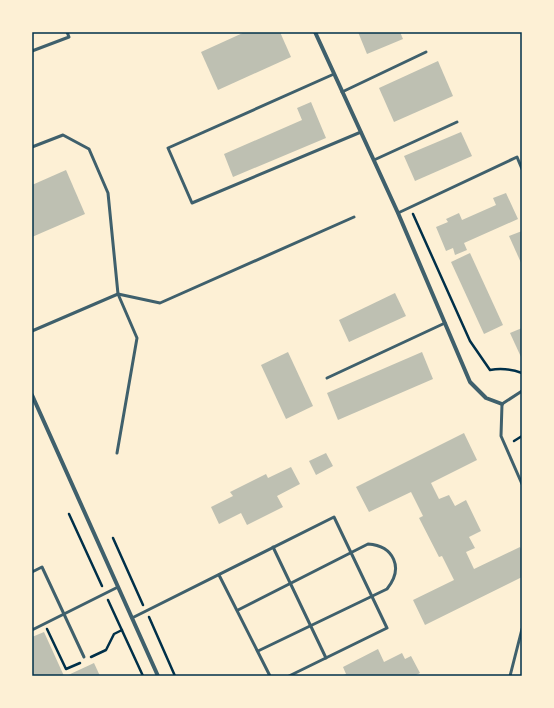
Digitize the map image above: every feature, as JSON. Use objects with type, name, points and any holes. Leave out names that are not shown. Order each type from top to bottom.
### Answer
[{"type":"street","points":[[315,32],[398,214],[470,382],[486,398],[502,404]]},
{"type":"street","points":[[32,395],[158,676]]},
{"type":"lane","points":[[32,51],[69,37],[67,32]]},
{"type":"lane","points":[[342,92],[426,52]]},
{"type":"lane","points":[[334,74],[168,148],[192,203],[361,132]]},
{"type":"lane","points":[[374,160],[457,122]]},
{"type":"lane","points":[[32,147],[63,135],[89,149],[108,193],[118,294],[137,338],[117,453]]},
{"type":"lane","points":[[398,214],[517,157],[522,169]]},
{"type":"lane","points":[[32,331],[118,294],[160,303],[354,217]]},
{"type":"lane","points":[[327,378],[445,323]]},
{"type":"lane","points":[[522,391],[502,404],[501,436],[522,484]]},
{"type":"lane","points":[[132,618],[334,517],[387,628],[289,676]]},
{"type":"lane","points":[[238,610],[368,544],[384,548],[394,560],[395,575],[392,583],[380,593],[372,595],[310,624],[258,651]]},
{"type":"lane","points":[[273,547],[326,658]]},
{"type":"lane","points":[[32,572],[42,567],[84,657]]},
{"type":"lane","points":[[219,574],[270,676]]},
{"type":"lane","points":[[32,630],[118,588]]},
{"type":"lane","points":[[510,676],[522,629]]},
{"type":"path","points":[[410,208],[470,341],[490,370],[513,369],[522,373]]},
{"type":"path","points":[[514,441],[522,436]]},
{"type":"building","points":[[245,32],[280,32],[291,57],[218,90],[201,52]]},
{"type":"building","points":[[358,32],[400,32],[403,39],[367,54]]},
{"type":"building","points":[[438,61],[453,96],[394,122],[379,88]]},
{"type":"building","points":[[311,102],[326,138],[233,177],[224,154],[302,120],[297,108]]},
{"type":"building","points":[[461,132],[472,156],[415,181],[404,156]]},
{"type":"building","points":[[66,170],[85,214],[32,237],[32,185]]},
{"type":"building","points":[[506,193],[518,219],[464,243],[467,250],[455,255],[453,248],[446,251],[436,227],[448,222],[446,219],[459,213],[462,220],[496,205],[493,198]]},
{"type":"building","points":[[522,231],[522,265],[509,236]]},
{"type":"building","points":[[470,253],[503,325],[484,334],[451,262]]},
{"type":"building","points":[[395,293],[406,316],[349,342],[339,320]]},
{"type":"building","points":[[522,328],[522,356],[521,357],[510,333]]},
{"type":"building","points":[[288,352],[313,406],[286,419],[261,365]]},
{"type":"building","points":[[422,352],[433,379],[338,420],[327,393]]},
{"type":"building","points":[[464,433],[477,460],[431,483],[439,499],[449,495],[455,506],[466,500],[481,531],[469,537],[475,548],[466,552],[474,569],[520,547],[522,551],[522,577],[425,625],[413,600],[454,580],[442,556],[439,557],[419,518],[423,516],[411,492],[369,512],[356,487]]},
{"type":"building","points":[[326,453],[333,466],[316,475],[309,461]]},
{"type":"building","points":[[291,467],[300,484],[277,496],[283,507],[247,525],[241,513],[219,524],[211,507],[233,496],[230,492],[266,474],[268,478]]},
{"type":"building","points":[[44,632],[64,676],[32,676],[32,637]]},
{"type":"building","points":[[378,649],[384,662],[402,653],[405,659],[411,656],[420,673],[414,676],[341,676],[346,674],[343,667]]},
{"type":"building","points":[[94,663],[100,676],[66,676]]}]
